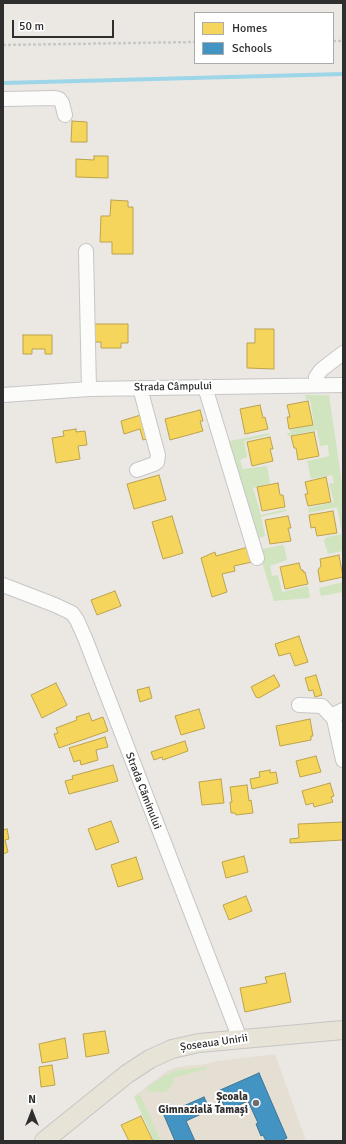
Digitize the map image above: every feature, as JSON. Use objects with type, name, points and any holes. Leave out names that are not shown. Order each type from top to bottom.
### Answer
[{"type":"main road","name":"Șoseaua Unirii","points":[[44,1141],[127,1074],[150,1059],[172,1049],[187,1045],[240,1039],[343,1030]]},
{"type":"street","points":[[3,99],[55,98],[59,99],[62,103],[65,114]]},
{"type":"street","points":[[86,251],[89,389]]},
{"type":"street","points":[[316,385],[316,377],[321,370],[343,353]]},
{"type":"street","name":"Strada Câmpului","points":[[3,395],[89,389],[343,385]]},
{"type":"street","points":[[205,387],[257,558]]},
{"type":"street","points":[[137,470],[157,462],[158,455],[140,388]]},
{"type":"street","name":"Strada Căminului","points":[[3,585],[55,605],[72,614],[77,620],[240,1039]]},
{"type":"street","points":[[299,705],[322,706],[339,715],[343,760]]},
{"type":"path","points":[[3,45],[194,42]]},
{"type":"shaded area","points":[[275,1054],[306,1141],[154,1141],[134,1096],[167,1071],[177,1067]]},
{"type":"green space","points":[[305,395],[329,395],[343,491],[343,551],[328,554],[324,540],[327,537],[342,534],[337,507],[309,513],[308,508],[334,502],[329,484],[334,483],[332,475],[311,479],[307,461],[329,456],[328,445],[320,446],[317,430],[288,436],[287,433],[291,433],[290,430],[314,425],[310,399],[306,400]]},
{"type":"green space","points":[[269,433],[270,435],[244,441],[247,457],[240,460],[243,469],[267,466],[270,483],[253,488],[261,515],[286,509],[287,511],[261,517],[265,536],[259,538],[262,549],[282,545],[284,546],[287,560],[270,566],[272,576],[278,575],[282,592],[308,586],[310,598],[274,601],[225,442]]},
{"type":"green space","points":[[343,582],[343,592],[321,596],[319,588]]},
{"type":"green space","points":[[206,1067],[207,1069],[173,1078],[173,1084],[165,1092],[150,1092],[146,1088],[164,1076],[177,1070]]},
{"type":"green space","points":[[138,1094],[142,1099],[161,1141],[154,1141],[134,1097]]},
{"type":"building: Homes","points":[[72,121],[87,122],[87,142],[71,142]]},
{"type":"building: Homes","points":[[94,156],[108,156],[108,178],[76,177],[76,159],[94,160]]},
{"type":"building: Homes","points":[[111,200],[128,201],[128,207],[133,207],[133,254],[112,254],[112,242],[100,242],[101,216],[110,216]]},
{"type":"building: Homes","points":[[93,324],[128,324],[128,343],[121,343],[121,348],[101,348],[101,342],[94,342]]},
{"type":"building: Homes","points":[[255,329],[274,329],[274,369],[247,368],[247,343],[255,343]]},
{"type":"building: Homes","points":[[23,335],[52,335],[52,354],[45,354],[45,349],[32,349],[32,354],[23,354]]},
{"type":"building: Homes","points":[[308,401],[313,425],[289,429],[287,417],[290,417],[287,405]]},
{"type":"building: Homes","points":[[260,405],[263,418],[265,417],[268,429],[245,434],[240,409]]},
{"type":"building: Homes","points":[[200,410],[203,421],[200,421],[203,431],[170,440],[165,419]]},
{"type":"building: Homes","points":[[144,414],[150,438],[143,440],[140,429],[124,434],[121,421]]},
{"type":"building: Homes","points":[[76,429],[76,432],[85,431],[87,445],[78,446],[80,459],[56,463],[52,438],[64,436],[63,431]]},
{"type":"building: Homes","points":[[314,432],[319,456],[298,460],[296,448],[294,448],[291,436]]},
{"type":"building: Homes","points":[[270,437],[273,449],[270,449],[273,461],[252,466],[247,442]]},
{"type":"building: Homes","points":[[159,475],[166,500],[134,509],[127,484]]},
{"type":"building: Homes","points":[[326,477],[331,502],[308,506],[305,494],[308,494],[305,482]]},
{"type":"building: Homes","points":[[278,483],[280,495],[283,495],[285,507],[262,511],[257,487]]},
{"type":"building: Homes","points":[[333,511],[337,533],[317,536],[315,527],[311,528],[309,515]]},
{"type":"building: Homes","points":[[172,516],[183,553],[163,559],[152,522]]},
{"type":"building: Homes","points":[[288,516],[291,528],[288,528],[291,541],[270,544],[265,520]]},
{"type":"building: Homes","points":[[248,547],[252,562],[234,566],[235,571],[222,574],[227,592],[212,597],[201,558],[215,552],[216,556]]},
{"type":"building: Homes","points":[[339,555],[343,577],[320,582],[318,570],[321,566],[320,559]]},
{"type":"building: Homes","points":[[299,563],[301,570],[305,572],[308,584],[285,589],[280,567]]},
{"type":"building: Homes","points":[[115,591],[121,606],[97,615],[91,600]]},
{"type":"building: Homes","points":[[299,636],[308,662],[295,666],[290,653],[279,656],[275,644]]},
{"type":"building: Homes","points":[[274,675],[280,686],[259,698],[256,697],[251,687]]},
{"type":"building: Homes","points":[[316,675],[322,695],[315,697],[313,690],[309,691],[305,678]]},
{"type":"building: Homes","points":[[56,683],[67,705],[42,718],[31,695]]},
{"type":"building: Homes","points":[[149,687],[152,698],[140,702],[137,690]]},
{"type":"building: Homes","points":[[199,709],[205,728],[181,735],[175,716]]},
{"type":"building: Homes","points":[[89,713],[92,721],[103,717],[108,731],[59,748],[54,734],[58,733],[56,728],[77,720],[76,717]]},
{"type":"building: Homes","points":[[310,719],[313,736],[311,736],[311,740],[280,746],[276,726]]},
{"type":"building: Homes","points":[[105,737],[108,747],[96,750],[98,760],[81,765],[80,760],[74,762],[69,748]]},
{"type":"building: Homes","points":[[185,741],[188,751],[163,760],[162,757],[154,760],[151,752]]},
{"type":"building: Homes","points":[[316,756],[321,772],[300,777],[296,761]]},
{"type":"building: Homes","points":[[113,765],[118,781],[69,794],[65,781],[73,779],[72,776]]},
{"type":"building: Homes","points":[[270,770],[270,773],[276,772],[278,783],[252,789],[250,779],[260,777],[259,772]]},
{"type":"building: Homes","points":[[221,779],[224,803],[202,805],[199,782]]},
{"type":"building: Homes","points":[[330,783],[334,796],[331,797],[333,802],[314,807],[313,803],[306,805],[302,791]]},
{"type":"building: Homes","points":[[247,785],[249,801],[251,800],[253,813],[236,815],[235,813],[231,813],[230,802],[232,802],[230,787]]},
{"type":"building: Homes","points":[[111,821],[119,842],[96,850],[88,829]]},
{"type":"building: Homes","points":[[343,822],[343,840],[290,843],[290,839],[299,838],[298,824]]},
{"type":"building: Homes","points":[[7,829],[9,839],[5,840],[8,852],[3,854],[3,830]]},
{"type":"building: Homes","points":[[244,856],[248,872],[226,878],[222,862]]},
{"type":"building: Homes","points":[[136,857],[143,879],[118,887],[111,865]]},
{"type":"building: Homes","points":[[246,896],[252,911],[229,920],[223,905]]},
{"type":"building: Homes","points":[[285,973],[291,1002],[245,1012],[240,988],[267,983],[265,977]]},
{"type":"building: Homes","points":[[105,1031],[109,1053],[86,1057],[83,1034]]},
{"type":"building: Homes","points":[[65,1038],[68,1058],[42,1063],[39,1044]]},
{"type":"building: Homes","points":[[52,1065],[55,1085],[41,1087],[39,1067]]},
{"type":"building: Homes","points":[[141,1116],[153,1141],[129,1141],[121,1125]]},
{"type":"building: Schools","points":[[259,1073],[287,1138],[281,1141],[266,1141],[263,1135],[261,1136],[256,1124],[258,1123],[248,1101],[226,1111],[218,1091]]},
{"type":"building: Schools","points":[[204,1097],[210,1110],[186,1121],[195,1141],[175,1141],[163,1113]]},
{"type":"waterway","points":[[3,83],[343,74]]},
{"type":"place","name":"Școala Gimnazială Tamași","points":[[256,1103]]}]
